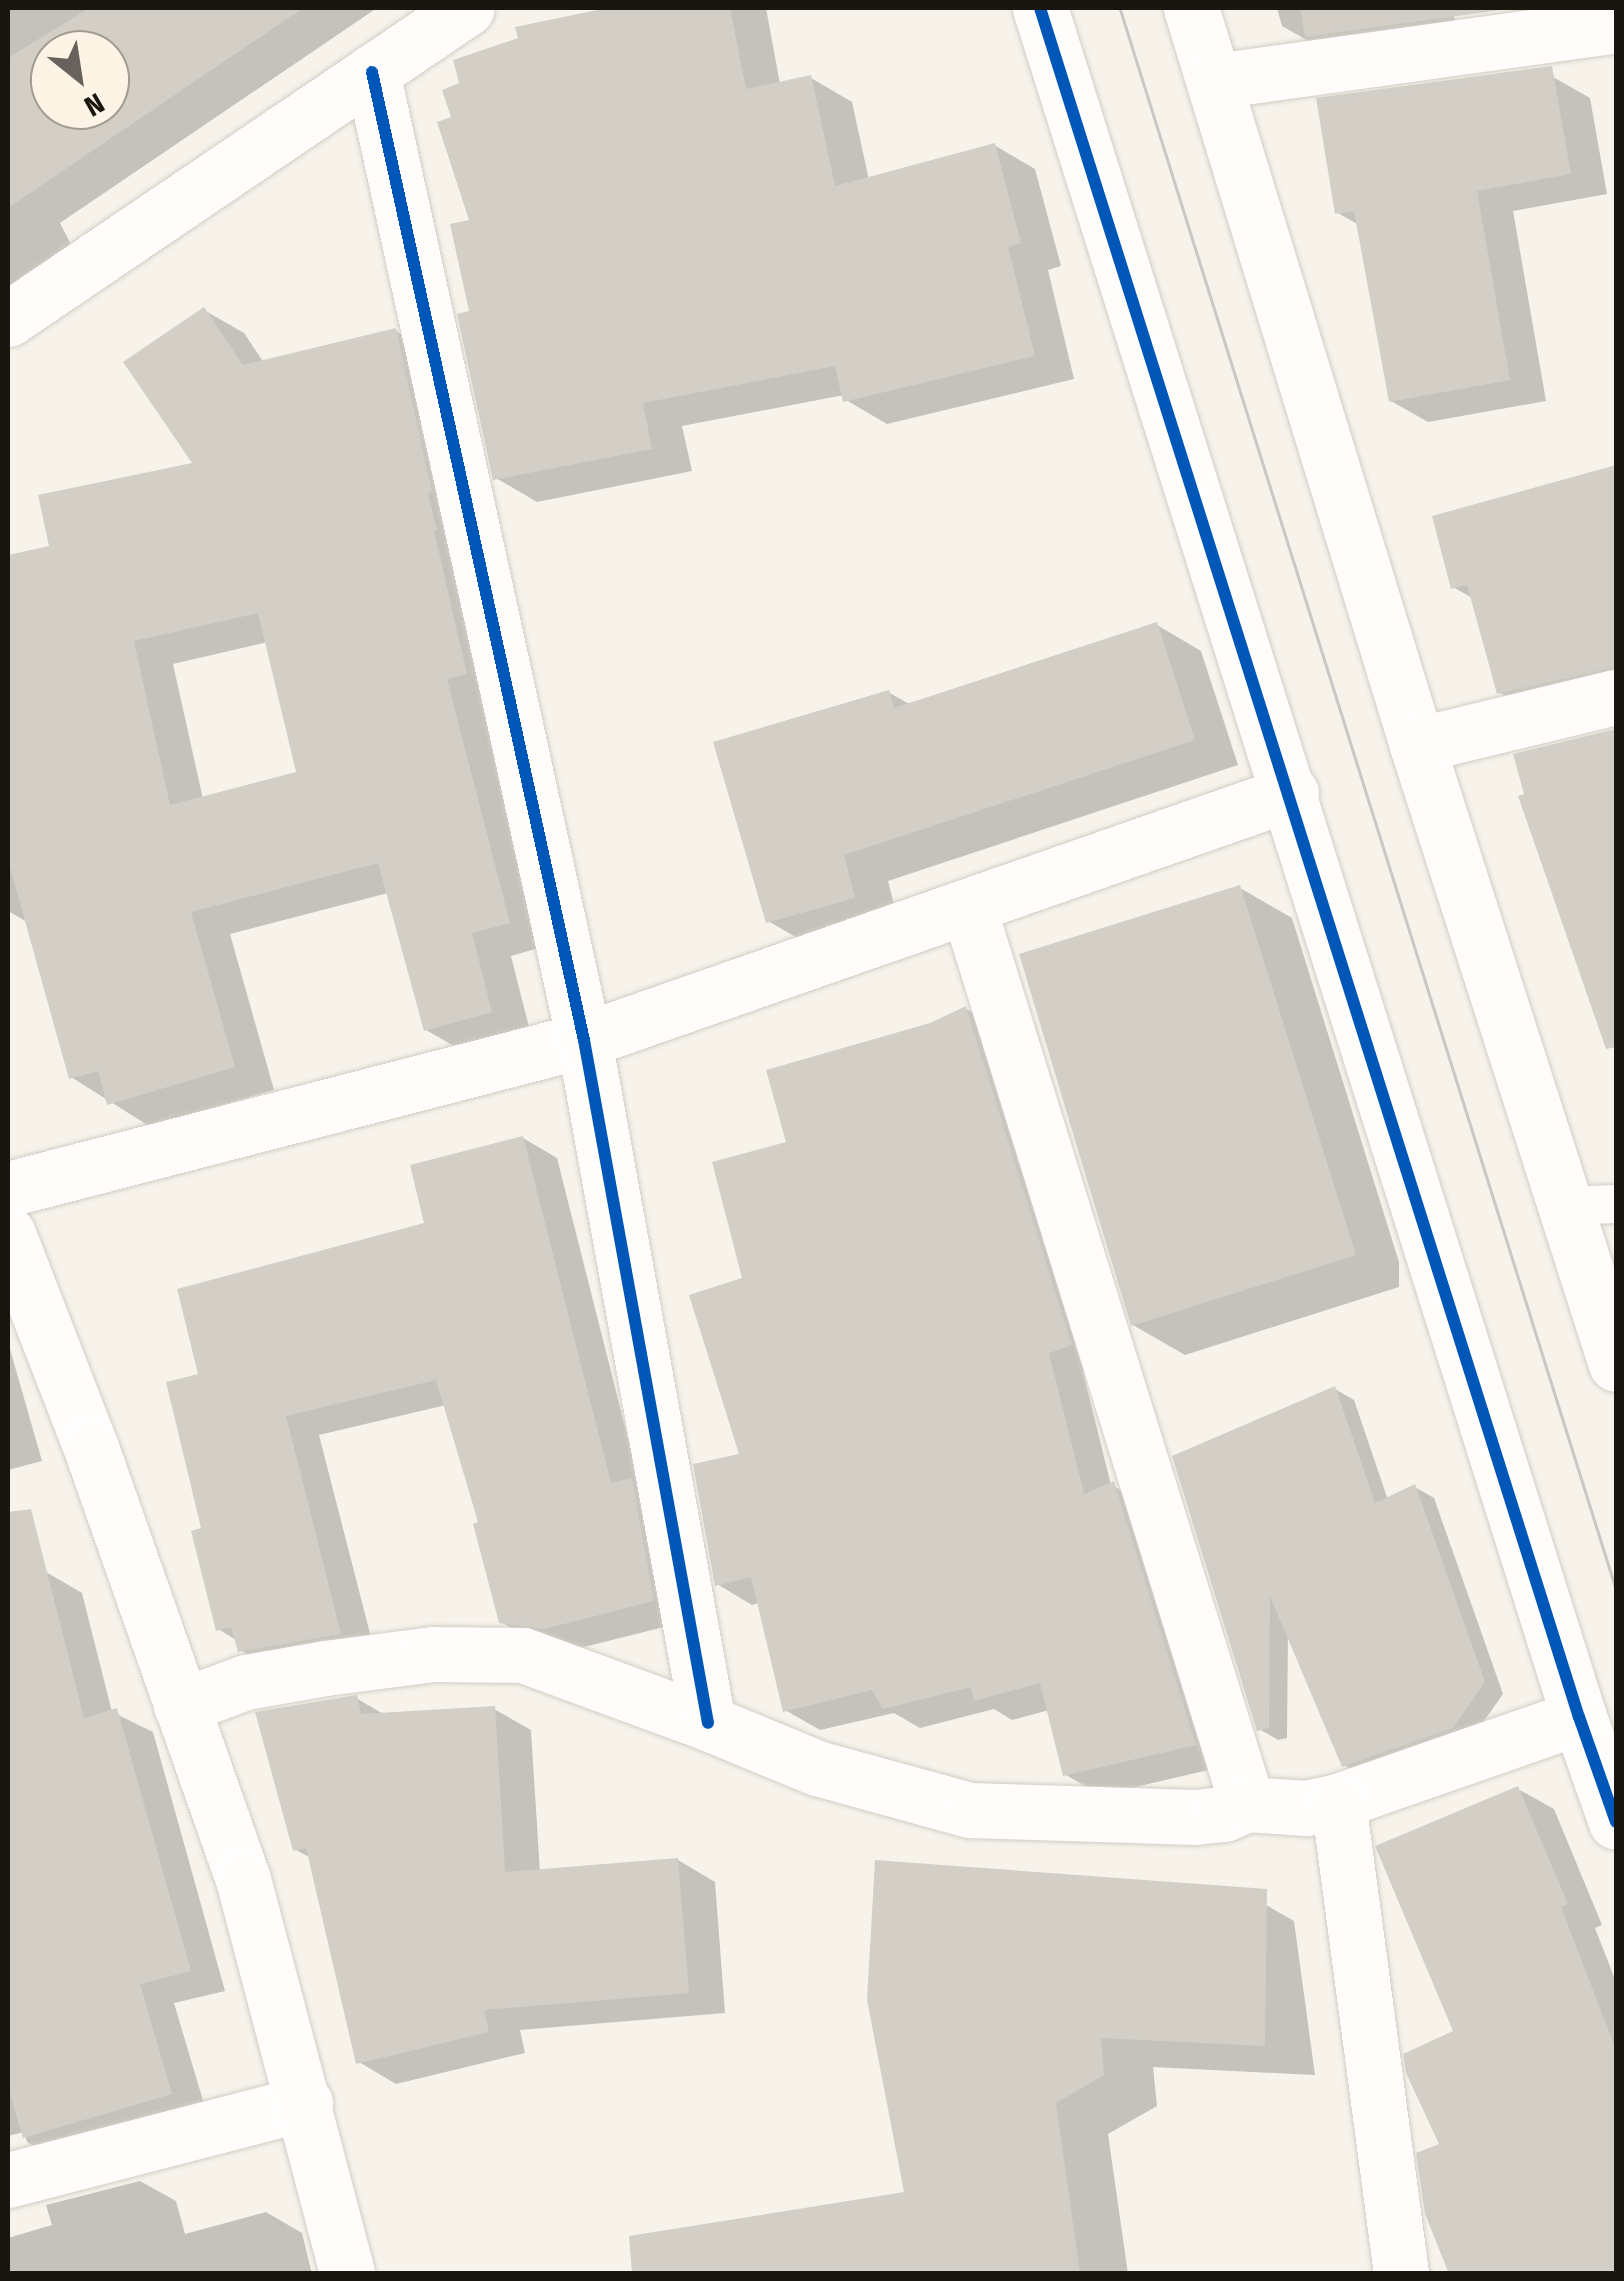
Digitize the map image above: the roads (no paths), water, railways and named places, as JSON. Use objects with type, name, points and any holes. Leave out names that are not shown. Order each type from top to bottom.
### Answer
[{"type":"street","points":[[8,320],[467,8]]},
{"type":"street","points":[[1040,8],[1616,1822]]},
{"type":"street","points":[[1191,8],[1417,745],[1590,1205],[1616,1364]]},
{"type":"street","points":[[1215,80],[1616,25]]},
{"type":"street","points":[[372,72],[584,1040],[708,1723]]},
{"type":"street","points":[[1417,745],[1616,698]]},
{"type":"street","points":[[8,1189],[584,1040],[1290,793]]},
{"type":"street","points":[[968,906],[1247,1804]]},
{"type":"street","points":[[8,1234],[90,1445],[243,1879],[348,2274]]},
{"type":"street","points":[[181,1706],[246,1682],[325,1668],[434,1654],[522,1655],[708,1723],[817,1768],[970,1810],[1195,1817],[1224,1814],[1247,1804],[1306,1808],[1338,1801],[1580,1717]]},
{"type":"street","points":[[1338,1801],[1401,2274]]},
{"type":"street","points":[[8,2180],[305,2103]]},
{"type":"tram line","points":[[1120,8],[1616,1589]]}]
